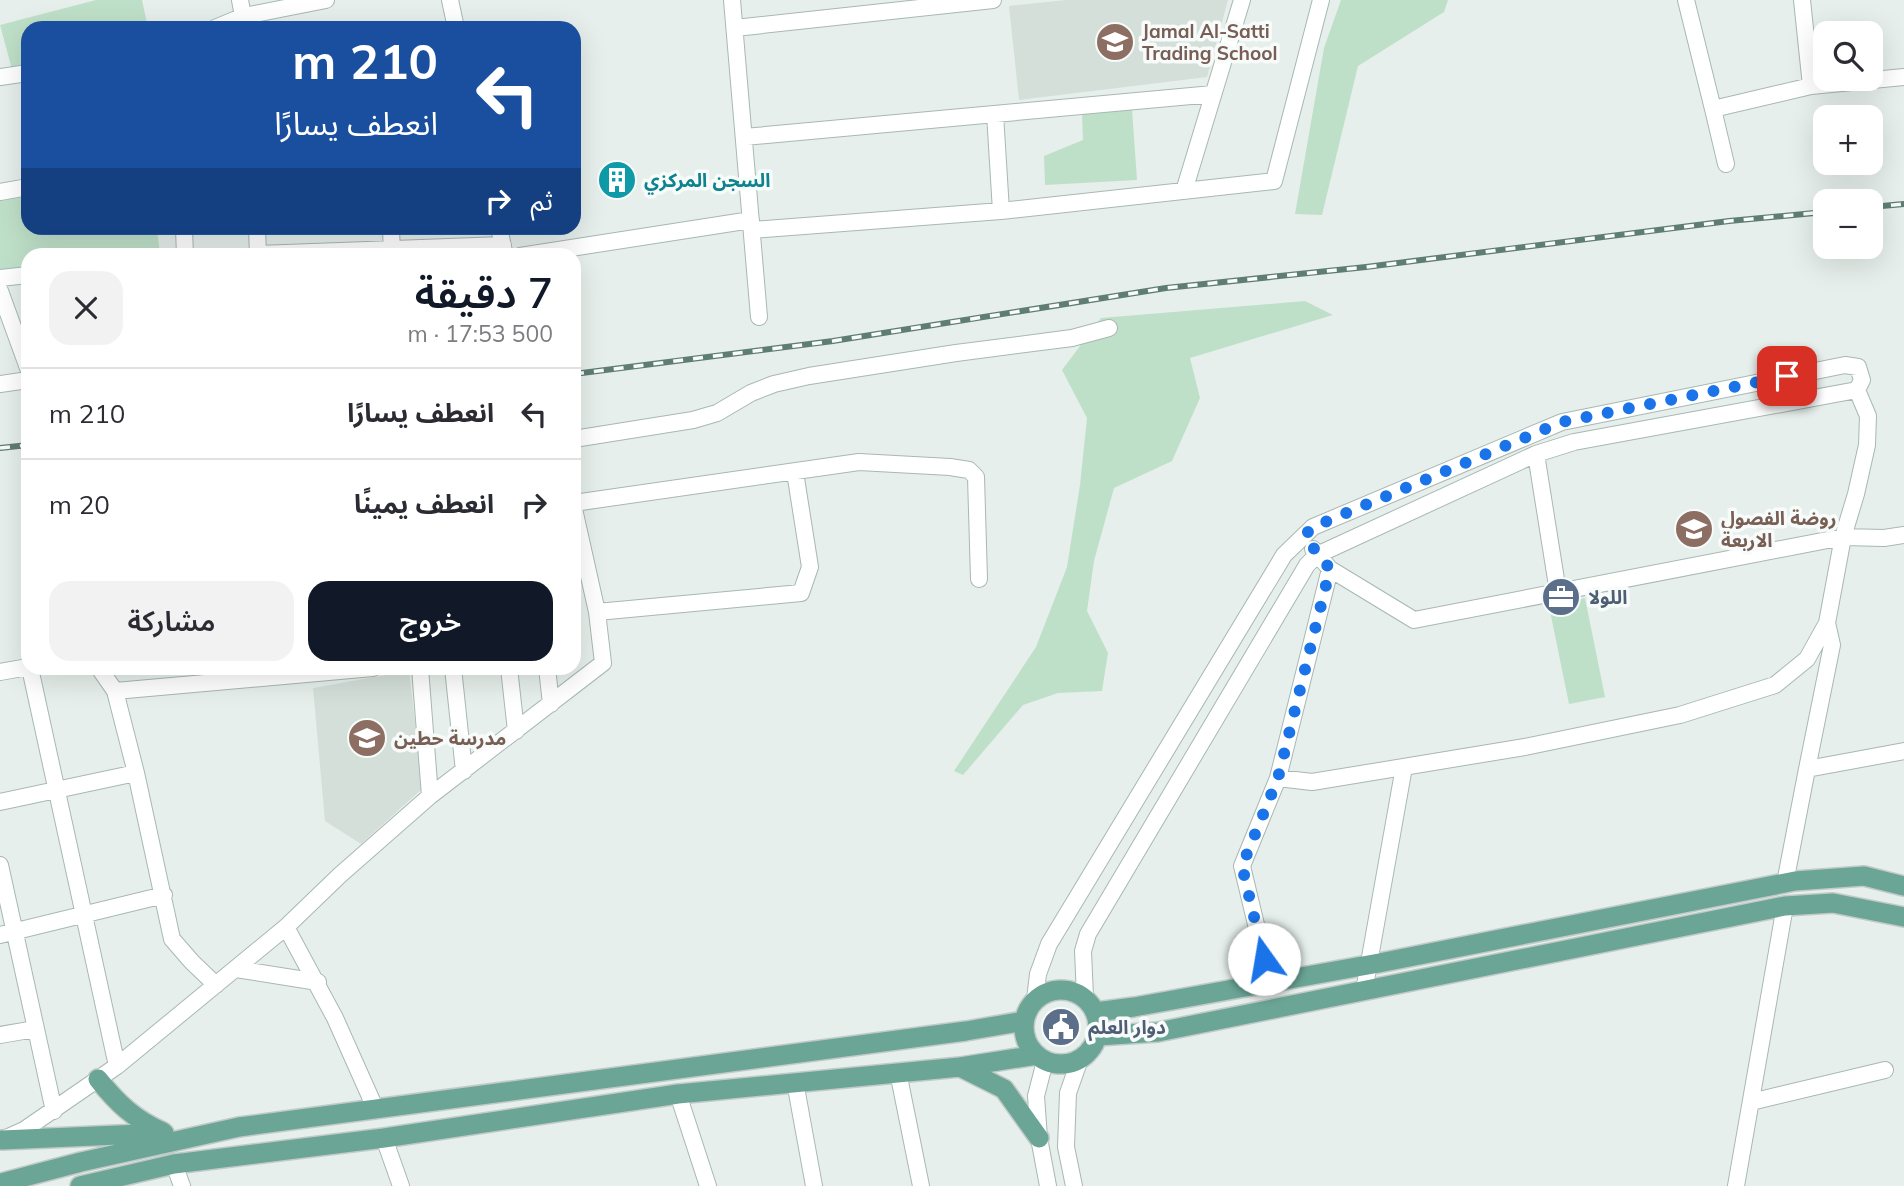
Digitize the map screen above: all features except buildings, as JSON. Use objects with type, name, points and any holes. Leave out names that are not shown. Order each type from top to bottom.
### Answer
[{"type":"main road","points":[[1091,1005],[1270,983],[1785,883],[1864,876],[1904,886]]},
{"type":"main road","points":[[1098,1036],[1158,1032],[1785,906],[1833,903],[1904,917]]},
{"type":"main road","points":[[80,1186],[174,1164],[384,1138],[678,1094],[1041,1058],[1058,1064],[1080,1059],[1094,1045],[1099,1024],[1091,1005],[1066,990],[1045,993],[1035,999],[1024,1021],[1026,1040],[1041,1058]]},
{"type":"main road","points":[[0,1183],[239,1127],[376,1111],[1024,1021]]},
{"type":"main road","points":[[960,1067],[1004,1089],[1039,1138]]},
{"type":"main road","points":[[98,1079],[128,1113],[164,1133],[184,1138]]},
{"type":"main road","points":[[239,1127],[244,1155]]},
{"type":"main road","points":[[1,1140],[164,1133]]},
{"type":"main road","points":[[0,1183],[6,1186]]},
{"type":"street","points":[[243,15],[326,0]]},
{"type":"street","points":[[450,0],[454,21]]},
{"type":"street","points":[[732,0],[759,317]]},
{"type":"street","points":[[735,28],[984,0]]},
{"type":"street","points":[[1184,191],[1242,0]]},
{"type":"street","points":[[580,248],[751,225],[1000,211],[1274,181],[1321,0]]},
{"type":"street","points":[[1686,0],[1726,164]]},
{"type":"street","points":[[1802,0],[1811,86]]},
{"type":"street","points":[[0,77],[21,74]]},
{"type":"street","points":[[1713,109],[1811,86],[1904,77]]},
{"type":"street","points":[[744,137],[1213,94]]},
{"type":"street","points":[[995,114],[1000,211]]},
{"type":"street","points":[[0,192],[21,188]]},
{"type":"street","points":[[0,278],[21,276]]},
{"type":"street","points":[[0,290],[21,348]]},
{"type":"street","points":[[581,438],[693,420],[717,413],[751,393],[774,384],[809,376],[1072,338],[1109,328]]},
{"type":"street","points":[[1035,999],[1038,974],[1049,944],[1284,555],[1313,527],[1562,422],[1844,365],[1858,367],[1861,386],[1857,390],[1574,442],[1536,454],[1317,555],[1307,565],[1088,934],[1083,951],[1091,1005]]},
{"type":"street","points":[[0,384],[21,381]]},
{"type":"street","points":[[1278,778],[1312,782],[1525,747],[1680,715],[1775,685],[1807,659],[1827,623],[1843,537],[1867,445],[1867,416],[1857,390]]},
{"type":"street","points":[[1536,454],[1558,592]]},
{"type":"street","points":[[581,502],[859,462],[969,470],[976,477],[979,579]]},
{"type":"street","points":[[597,612],[802,593],[810,567],[795,472]]},
{"type":"street","points":[[1304,536],[1330,569],[1414,620],[1843,537],[1884,538],[1904,535]]},
{"type":"street","points":[[1,1140],[24,1130],[54,1111],[117,1066],[286,927],[340,875],[430,796],[603,663],[597,612],[581,540]]},
{"type":"street","points":[[1270,983],[1242,866],[1278,778],[1330,569]]},
{"type":"street","points":[[1785,883],[1832,645],[1827,623]]},
{"type":"street","points":[[0,672],[21,669]]},
{"type":"street","points":[[31,675],[117,1066]]},
{"type":"street","points":[[104,675],[115,691],[173,939],[216,985]]},
{"type":"street","points":[[115,691],[294,675]]},
{"type":"street","points":[[421,675],[430,796]]},
{"type":"street","points":[[454,675],[464,771]]},
{"type":"street","points":[[510,675],[516,732]]},
{"type":"street","points":[[548,675],[551,704]]},
{"type":"street","points":[[1807,769],[1904,751]]},
{"type":"street","points":[[1364,991],[1404,767]]},
{"type":"street","points":[[0,802],[136,773]]},
{"type":"street","points":[[0,865],[7,933],[35,1029],[54,1111]]},
{"type":"street","points":[[7,933],[163,895]]},
{"type":"street","points":[[1736,1186],[1785,906]]},
{"type":"street","points":[[286,927],[318,982],[376,1111]]},
{"type":"street","points":[[236,969],[318,982]]},
{"type":"street","points":[[0,1035],[35,1029]]},
{"type":"street","points":[[1041,1058],[1036,1096],[1039,1138],[1048,1186]]},
{"type":"street","points":[[1074,1186],[1066,1147],[1068,1093],[1080,1059]]},
{"type":"street","points":[[1751,1102],[1885,1070]]},
{"type":"street","points":[[898,1072],[921,1186]]},
{"type":"street","points":[[794,1082],[814,1186]]},
{"type":"street","points":[[678,1094],[708,1186]]},
{"type":"street","points":[[384,1138],[401,1186]]},
{"type":"street","points":[[174,1164],[182,1186]]},
{"type":"shaded area","name":"Jamal Al-Satti Trading School","points":[[1066,0],[1228,0],[1207,77],[1019,100],[1009,6]]},
{"type":"shaded area","name":"مدرسة حطين","points":[[386,675],[409,675],[423,788],[361,844],[325,821],[313,688]]},
{"type":"green space","points":[[96,0],[142,0],[146,21],[21,21],[21,71],[13,73],[0,25]]},
{"type":"green space","points":[[1341,0],[1448,0],[1444,12],[1358,66],[1322,215],[1295,214],[1324,48]]},
{"type":"green space","points":[[1132,109],[1137,180],[1045,185],[1044,156],[1083,140],[1082,112]]},
{"type":"green space","points":[[21,196],[21,235],[158,235],[159,248],[21,248],[21,273],[0,275],[0,200]]},
{"type":"green space","points":[[1305,301],[1333,315],[1190,358],[1200,398],[1172,461],[1114,488],[1094,561],[1087,611],[1108,653],[1102,691],[1058,693],[1023,705],[963,775],[954,771],[1036,647],[1067,567],[1087,418],[1062,370],[1101,318]]},
{"type":"green space","points":[[1585,598],[1605,697],[1569,704],[1549,606]]},
{"type":"railway","points":[[1883,206],[1904,204]]},
{"type":"railway","points":[[581,373],[833,341],[1166,288],[1366,267],[1729,221],[1813,213]]},
{"type":"railway","points":[[0,448],[21,446]]},
{"type":"place","name":"Jamal Al-Satti Trading School","points":[[1115,42]]},
{"type":"place","name":"السجن المركزي","points":[[617,180]]},
{"type":"place","name":"روضة الفصول الاربعة","points":[[1694,529]]},
{"type":"place","name":"اللولا","points":[[1561,597]]},
{"type":"place","name":"مدرسة حطين","points":[[367,738]]},
{"type":"place","name":"دوار العلم","points":[[1061,1027]]},
{"type":"route","points":[[1264,959],[1242,866],[1278,778],[1330,569],[1304,536],[1313,527],[1562,422],[1787,376]]}]
